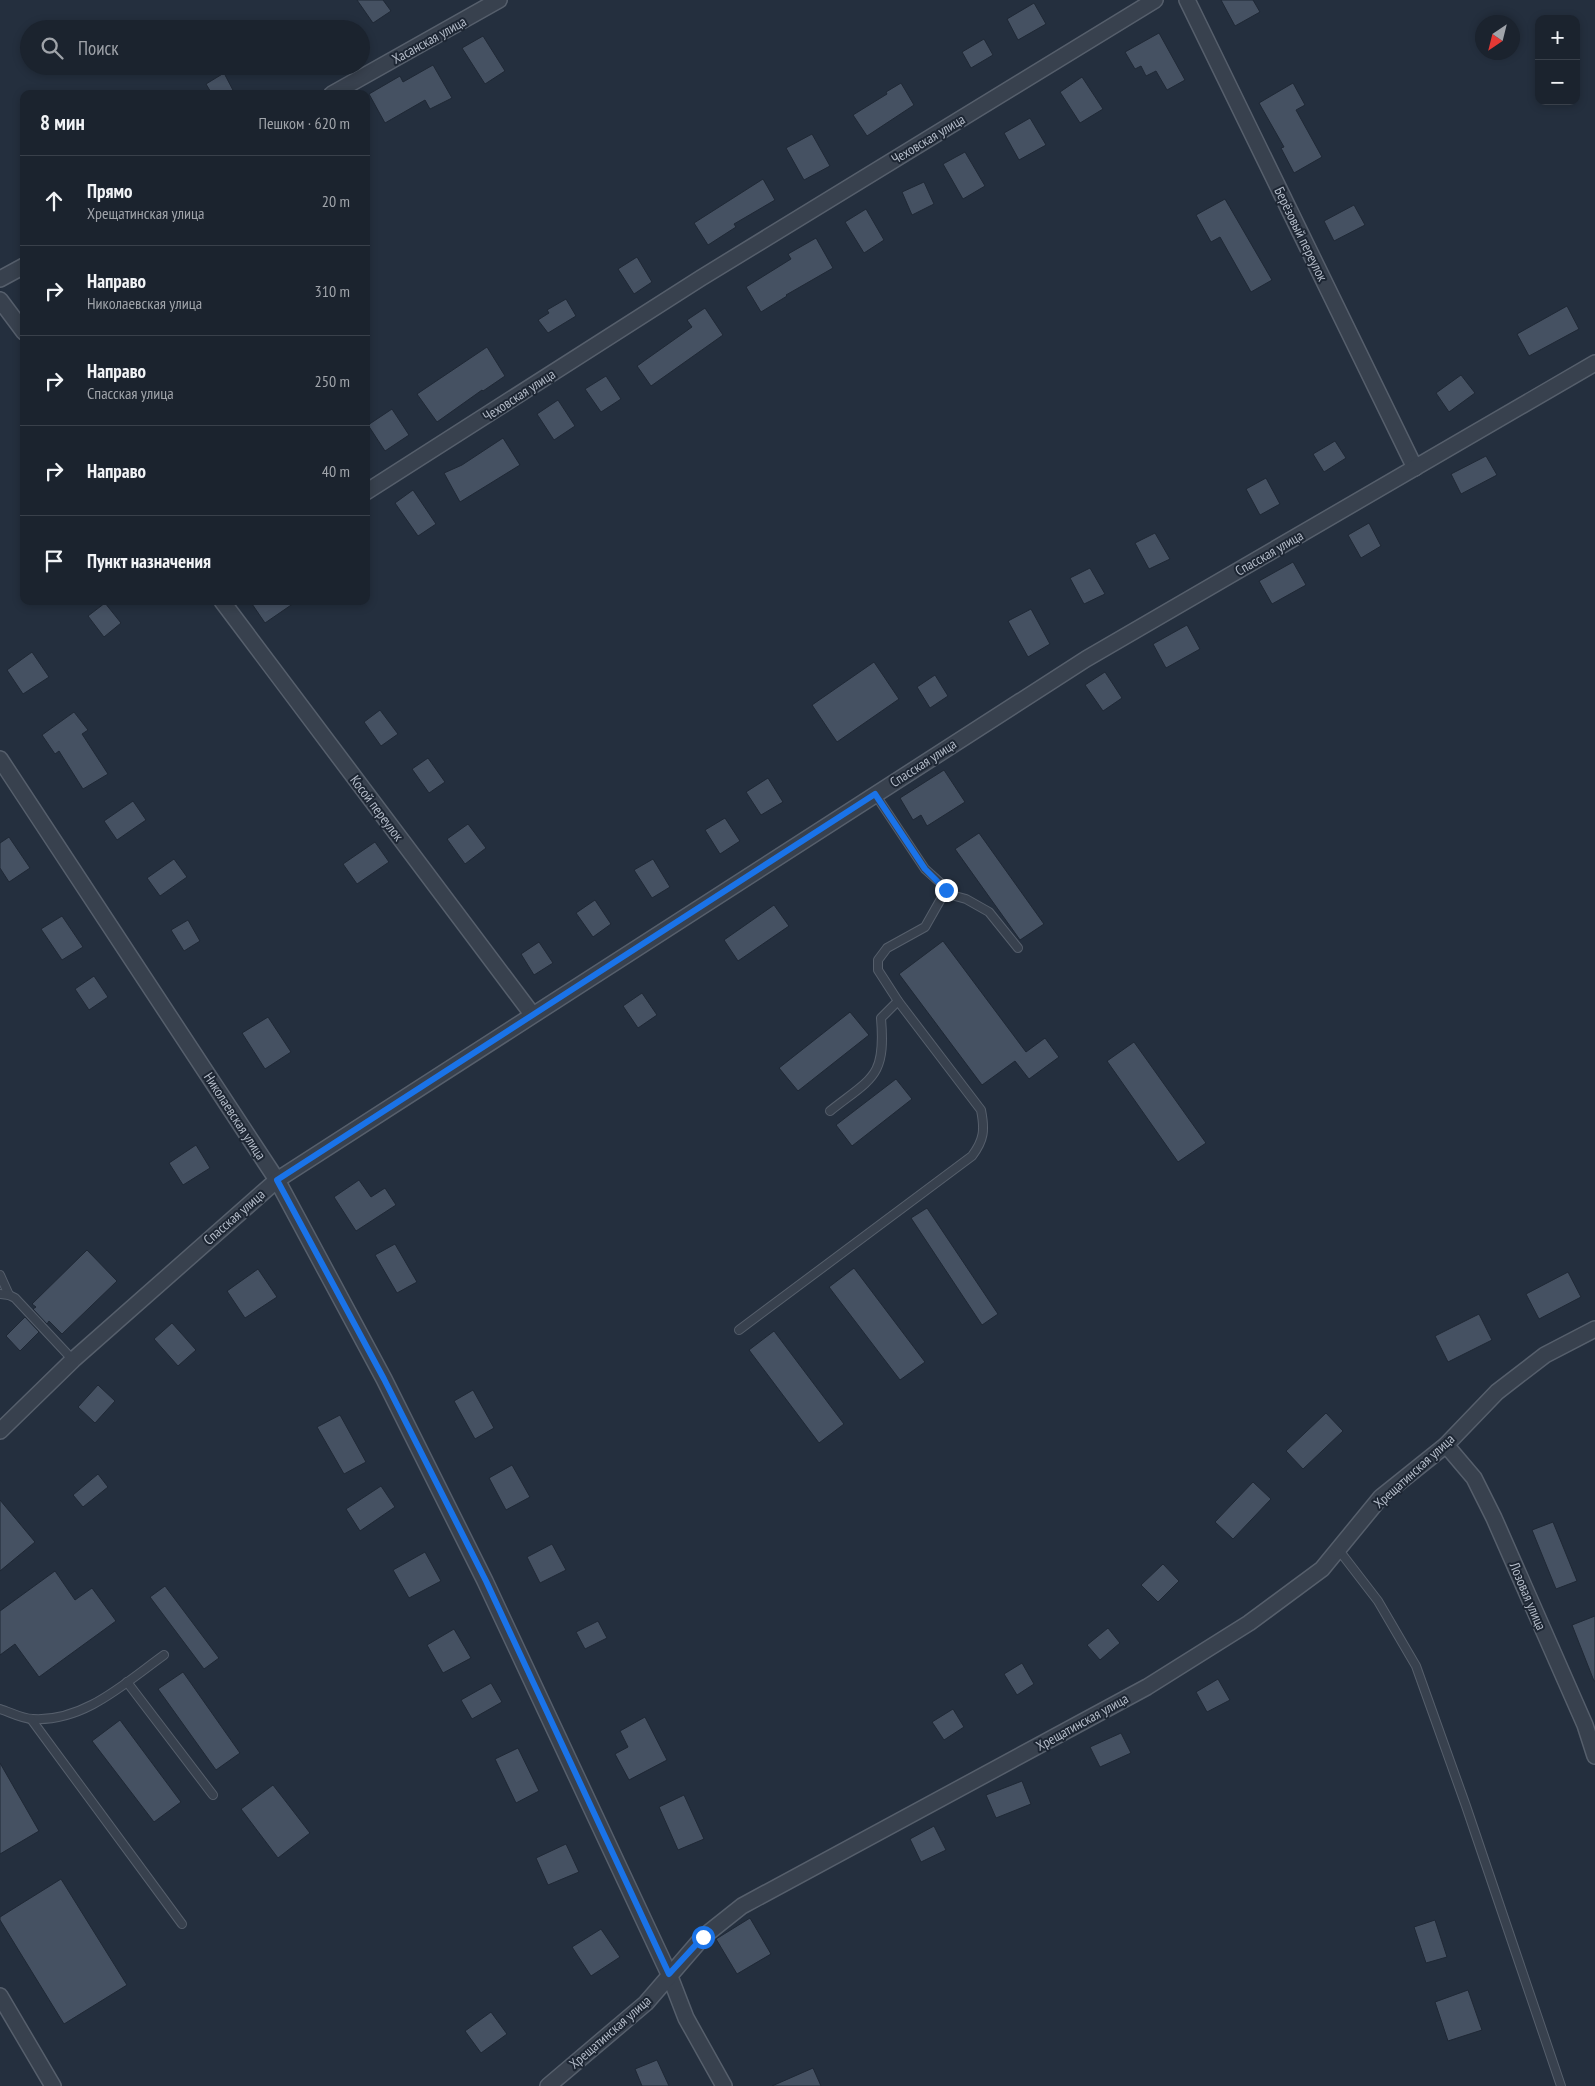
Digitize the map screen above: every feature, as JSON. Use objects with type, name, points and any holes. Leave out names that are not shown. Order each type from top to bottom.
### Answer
[{"type":"street","name":"Хасанская улица","points":[[370,73],[499,0]]},
{"type":"street","name":"Чеховская улица","points":[[370,489],[701,278],[1155,0]]},
{"type":"street","name":"Берёзовый переулок","points":[[1187,0],[1415,468]]},
{"type":"street","name":"Хасанская улица","points":[[339,90],[366,75]]},
{"type":"street","points":[[0,279],[20,268]]},
{"type":"street","points":[[0,300],[20,327]]},
{"type":"street","name":"Спасская улица","points":[[0,1431],[73,1360],[277,1180],[1086,659],[1595,363]]},
{"type":"street","name":"Косой переулок","points":[[225,605],[532,1014]]},
{"type":"street","name":"Николаевская улица","points":[[0,759],[277,1180],[384,1379],[486,1581],[669,1974],[686,2018],[724,2086]]},
{"type":"street","name":"Хрещатинская улица","points":[[548,2086],[646,2003],[669,1974],[703,1937],[742,1906],[1147,1687],[1256,1618],[1322,1568],[1381,1497],[1446,1445],[1497,1392],[1545,1355],[1595,1329]]},
{"type":"street","name":"Лозовая улица","points":[[1446,1445],[1474,1478],[1494,1518],[1585,1725],[1595,1756]]},
{"type":"street","points":[[0,1996],[53,2086]]},
{"type":"lane","points":[[875,794],[925,869],[946,890],[988,912],[1018,948]]},
{"type":"lane","points":[[739,1330],[972,1156],[981,1143],[984,1123],[981,1110],[898,1001],[878,970],[878,960],[887,948],[925,927],[946,890]]},
{"type":"lane","points":[[830,1111],[872,1077],[880,1066],[883,1046],[881,1018],[898,1001]]},
{"type":"lane","points":[[0,1275],[9,1295]]},
{"type":"lane","points":[[0,1294],[15,1298],[73,1360]]},
{"type":"lane","points":[[1338,1549],[1378,1601],[1416,1666],[1470,1815],[1561,2086]]},
{"type":"lane","points":[[0,1709],[31,1720],[61,1718],[89,1708],[164,1654]]},
{"type":"lane","points":[[127,1682],[213,1795]]},
{"type":"lane","points":[[31,1720],[182,1924]]},
{"type":"building","points":[[357,0],[383,0],[391,11],[373,23]]},
{"type":"building","points":[[1221,0],[1253,0],[1260,12],[1235,26]]},
{"type":"building","points":[[1034,3],[1046,24],[1018,40],[1007,19]]},
{"type":"building","points":[[1159,33],[1185,80],[1167,90],[1156,71],[1146,76],[1141,66],[1135,69],[1125,52]]},
{"type":"building","points":[[483,36],[505,71],[485,84],[462,48]]},
{"type":"building","points":[[984,39],[993,55],[971,68],[962,52]]},
{"type":"building","points":[[433,65],[452,98],[430,109],[425,100],[385,123],[370,93],[400,76],[403,82]]},
{"type":"building","points":[[221,75],[225,75],[233,90],[210,90],[206,84]]},
{"type":"building","points":[[1082,77],[1103,109],[1080,123],[1060,92]]},
{"type":"building","points":[[901,83],[914,105],[867,136],[853,115]]},
{"type":"building","points":[[1293,83],[1305,105],[1296,110],[1322,157],[1294,173],[1281,148],[1284,147],[1259,103]]},
{"type":"building","points":[[1030,118],[1046,145],[1019,160],[1004,133]]},
{"type":"building","points":[[812,134],[830,166],[804,180],[786,148]]},
{"type":"building","points":[[965,152],[985,186],[963,199],[943,164]]},
{"type":"building","points":[[763,179],[775,200],[734,224],[736,227],[708,245],[694,223]]},
{"type":"building","points":[[924,182],[934,204],[912,215],[902,192]]},
{"type":"building","points":[[1225,199],[1272,280],[1251,292],[1220,237],[1211,242],[1196,215]]},
{"type":"building","points":[[1354,205],[1365,225],[1334,241],[1324,221]]},
{"type":"building","points":[[866,209],[884,240],[864,253],[845,222]]},
{"type":"building","points":[[816,238],[833,268],[761,312],[746,287],[791,259],[788,254]]},
{"type":"building","points":[[637,257],[652,282],[634,294],[618,269]]},
{"type":"building","points":[[566,299],[576,316],[548,333],[538,320],[549,313],[547,310]]},
{"type":"building","points":[[1567,306],[1579,329],[1529,356],[1517,334]]},
{"type":"building","points":[[705,308],[723,335],[651,386],[637,366],[692,327],[687,320]]},
{"type":"building","points":[[487,347],[505,376],[437,422],[417,394]]},
{"type":"building","points":[[1461,375],[1475,393],[1449,412],[1436,393]]},
{"type":"building","points":[[606,376],[621,399],[601,412],[585,389]]},
{"type":"building","points":[[558,400],[575,426],[554,440],[537,414]]},
{"type":"building","points":[[392,409],[409,435],[385,451],[370,428],[370,424]]},
{"type":"building","points":[[503,438],[520,465],[460,502],[444,473],[462,465]]},
{"type":"building","points":[[1335,441],[1346,458],[1324,472],[1313,454]]},
{"type":"building","points":[[1486,456],[1497,475],[1461,494],[1451,474]]},
{"type":"building","points":[[1266,478],[1280,504],[1260,515],[1246,489]]},
{"type":"building","points":[[413,490],[436,524],[418,536],[395,503]]},
{"type":"building","points":[[1369,523],[1381,546],[1361,558],[1348,535]]},
{"type":"building","points":[[1155,533],[1170,559],[1149,569],[1135,543]]},
{"type":"building","points":[[1293,562],[1306,585],[1272,604],[1259,581]]},
{"type":"building","points":[[1090,568],[1105,594],[1084,604],[1070,578]]},
{"type":"building","points":[[102,605],[107,605],[121,623],[104,637],[88,616]]},
{"type":"building","points":[[253,605],[291,605],[265,623]]},
{"type":"building","points":[[1031,609],[1050,644],[1028,657],[1008,621]]},
{"type":"building","points":[[1187,625],[1200,649],[1166,668],[1153,644]]},
{"type":"building","points":[[32,652],[49,677],[23,694],[7,670]]},
{"type":"building","points":[[874,662],[899,699],[837,742],[812,705]]},
{"type":"building","points":[[1105,672],[1122,698],[1103,711],[1085,685]]},
{"type":"building","points":[[935,675],[948,696],[930,708],[917,687]]},
{"type":"building","points":[[380,710],[398,734],[381,746],[364,722]]},
{"type":"building","points":[[74,712],[88,730],[82,734],[108,774],[83,789],[59,751],[55,754],[42,735]]},
{"type":"building","points":[[428,758],[445,782],[429,793],[412,769]]},
{"type":"building","points":[[944,770],[965,802],[927,826],[921,815],[913,820],[900,798]]},
{"type":"building","points":[[768,778],[783,802],[761,815],[746,792]]},
{"type":"building","points":[[133,801],[146,820],[117,840],[104,821]]},
{"type":"building","points":[[725,818],[740,841],[720,854],[705,830]]},
{"type":"building","points":[[468,824],[486,848],[465,864],[447,839]]},
{"type":"building","points":[[979,833],[1044,924],[1020,940],[955,849]]},
{"type":"building","points":[[9,837],[30,868],[9,882],[0,868],[0,843]]},
{"type":"building","points":[[375,842],[389,862],[357,884],[343,864]]},
{"type":"building","points":[[174,859],[187,877],[160,896],[147,878]]},
{"type":"building","points":[[653,859],[670,887],[652,898],[634,870]]},
{"type":"building","points":[[595,900],[611,924],[593,937],[576,913]]},
{"type":"building","points":[[774,905],[789,926],[738,961],[724,940]]},
{"type":"building","points":[[62,916],[83,947],[62,960],[41,929]]},
{"type":"building","points":[[188,920],[200,941],[184,951],[171,930]]},
{"type":"building","points":[[943,941],[1026,1052],[1045,1038],[1059,1057],[1029,1079],[1015,1061],[982,1085],[899,974]]},
{"type":"building","points":[[539,942],[553,963],[534,975],[521,954]]},
{"type":"building","points":[[94,976],[108,997],[89,1010],[75,989]]},
{"type":"building","points":[[642,993],[657,1015],[638,1028],[623,1006]]},
{"type":"building","points":[[850,1012],[869,1035],[798,1091],[779,1068]]},
{"type":"building","points":[[268,1017],[291,1052],[265,1069],[242,1033]]},
{"type":"building","points":[[1134,1042],[1206,1143],[1178,1162],[1107,1061]]},
{"type":"building","points":[[896,1079],[912,1099],[852,1146],[836,1125]]},
{"type":"building","points":[[196,1145],[210,1168],[183,1185],[169,1163]]},
{"type":"building","points":[[359,1180],[371,1197],[385,1188],[396,1205],[356,1231],[334,1197]]},
{"type":"building","points":[[927,1208],[998,1314],[982,1325],[911,1218]]},
{"type":"building","points":[[395,1244],[417,1282],[397,1293],[375,1255]]},
{"type":"building","points":[[87,1250],[117,1281],[62,1334],[49,1321],[47,1324],[33,1309],[36,1307],[32,1304]]},
{"type":"building","points":[[854,1268],[925,1362],[900,1380],[829,1287]]},
{"type":"building","points":[[258,1269],[277,1297],[245,1318],[227,1291]]},
{"type":"building","points":[[1568,1272],[1581,1297],[1539,1319],[1526,1294]]},
{"type":"building","points":[[1479,1314],[1492,1340],[1448,1362],[1435,1336]]},
{"type":"building","points":[[25,1317],[39,1332],[20,1351],[6,1336]]},
{"type":"building","points":[[172,1323],[196,1350],[178,1366],[154,1339]]},
{"type":"building","points":[[774,1331],[844,1424],[819,1443],[749,1350]]},
{"type":"building","points":[[98,1385],[115,1401],[95,1423],[78,1407]]},
{"type":"building","points":[[473,1390],[494,1428],[475,1439],[454,1401]]},
{"type":"building","points":[[1326,1413],[1343,1431],[1303,1469],[1286,1451]]},
{"type":"building","points":[[340,1415],[366,1462],[344,1474],[317,1427]]},
{"type":"building","points":[[512,1465],[530,1497],[506,1510],[489,1478]]},
{"type":"building","points":[[98,1474],[108,1487],[83,1507],[73,1495]]},
{"type":"building","points":[[1253,1482],[1271,1499],[1233,1539],[1215,1522]]},
{"type":"building","points":[[381,1486],[395,1507],[360,1531],[346,1509]]},
{"type":"building","points":[[0,1500],[35,1542],[0,1571]]},
{"type":"building","points":[[1553,1522],[1577,1581],[1556,1589],[1532,1530]]},
{"type":"building","points":[[552,1544],[566,1570],[540,1583],[527,1557]]},
{"type":"building","points":[[425,1552],[441,1581],[409,1598],[393,1570]]},
{"type":"building","points":[[1163,1564],[1179,1581],[1158,1602],[1141,1585]]},
{"type":"building","points":[[55,1571],[75,1600],[92,1588],[116,1621],[39,1677],[15,1644],[0,1655],[0,1611]]},
{"type":"building","points":[[165,1586],[219,1658],[204,1669],[150,1597]]},
{"type":"building","points":[[1595,1616],[1595,1681],[1594,1681],[1572,1625]]},
{"type":"building","points":[[598,1621],[607,1638],[585,1649],[576,1632]]},
{"type":"building","points":[[1108,1628],[1120,1643],[1100,1660],[1087,1645]]},
{"type":"building","points":[[454,1629],[471,1658],[443,1673],[427,1645]]},
{"type":"building","points":[[1022,1663],[1034,1684],[1017,1695],[1004,1674]]},
{"type":"building","points":[[183,1672],[240,1753],[216,1770],[158,1689]]},
{"type":"building","points":[[1218,1679],[1230,1700],[1207,1712],[1196,1692]]},
{"type":"building","points":[[491,1683],[502,1702],[472,1719],[461,1700]]},
{"type":"building","points":[[953,1709],[964,1727],[944,1740],[932,1722]]},
{"type":"building","points":[[645,1717],[667,1760],[629,1780],[615,1754],[628,1747],[620,1731]]},
{"type":"building","points":[[120,1720],[181,1802],[154,1822],[92,1741]]},
{"type":"building","points":[[1121,1733],[1131,1753],[1100,1767],[1090,1747]]},
{"type":"building","points":[[518,1748],[539,1791],[516,1803],[495,1759]]},
{"type":"building","points":[[0,1763],[39,1831],[0,1854]]},
{"type":"building","points":[[1022,1781],[1031,1804],[996,1818],[986,1795]]},
{"type":"building","points":[[273,1785],[310,1833],[278,1858],[241,1809]]},
{"type":"building","points":[[684,1795],[704,1839],[678,1850],[659,1807]]},
{"type":"building","points":[[934,1826],[946,1850],[921,1862],[910,1839]]},
{"type":"building","points":[[566,1844],[579,1872],[548,1885],[536,1858]]},
{"type":"building","points":[[61,1879],[127,1985],[64,2024],[0,1920],[0,1917]]},
{"type":"building","points":[[750,1918],[771,1954],[737,1974],[716,1939]]},
{"type":"building","points":[[1435,1920],[1447,1957],[1426,1963],[1414,1927]]},
{"type":"building","points":[[601,1929],[620,1957],[591,1976],[572,1947]]},
{"type":"building","points":[[1468,1990],[1482,2030],[1448,2041],[1435,2002]]},
{"type":"building","points":[[491,2012],[507,2034],[481,2053],[465,2031]]},
{"type":"building","points":[[657,2060],[669,2086],[642,2086],[635,2069]]},
{"type":"building","points":[[813,2068],[821,2086],[772,2086]]},
{"type":"route","points":[[703,1937],[669,1974],[486,1581],[384,1379],[277,1180],[875,794],[925,869],[946,890]]}]
